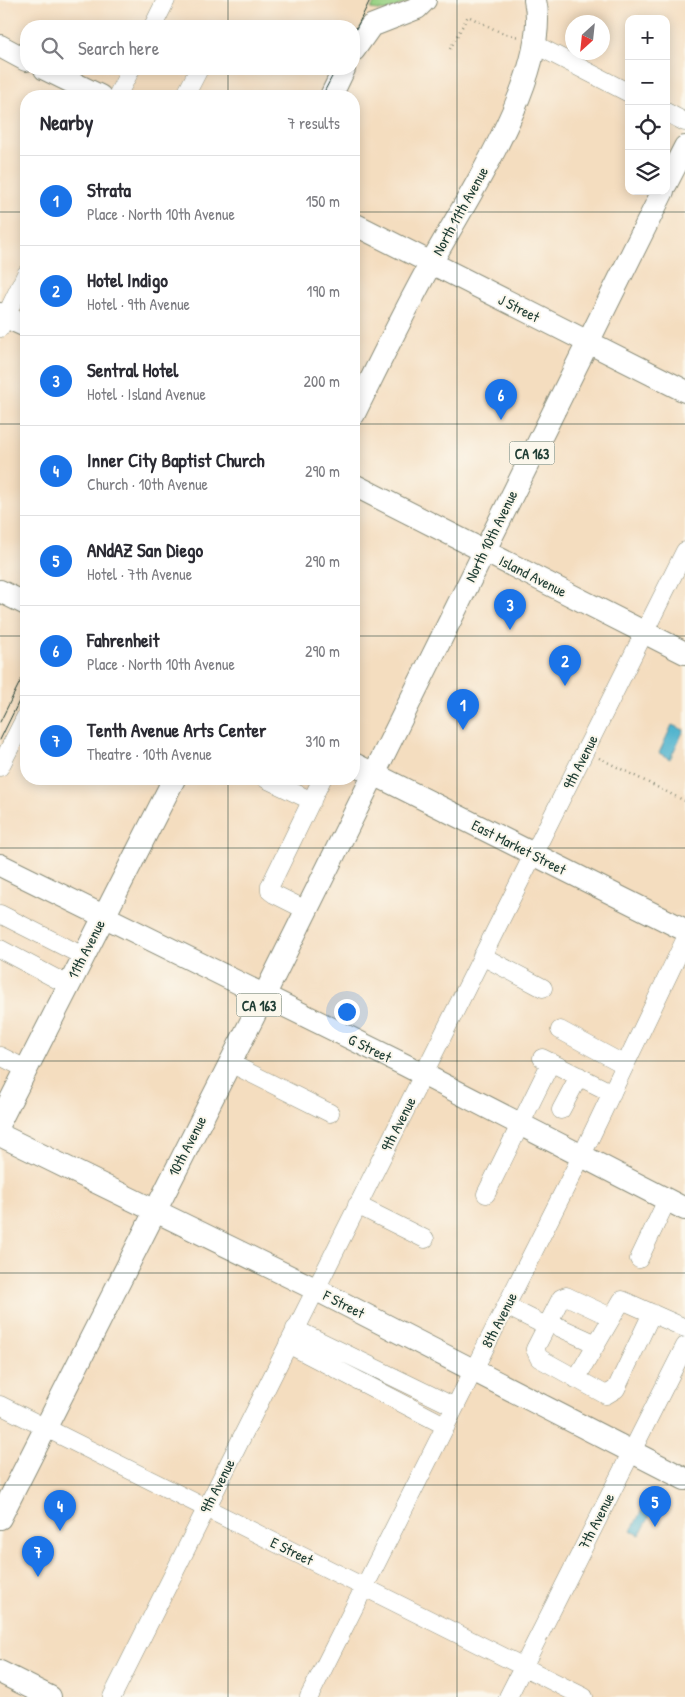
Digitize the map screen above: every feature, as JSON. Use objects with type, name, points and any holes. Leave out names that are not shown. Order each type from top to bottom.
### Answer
[{"type":"main road","points":[[360,42],[371,26],[417,8],[425,0]]},
{"type":"main road","name":"North 11th Avenue","points":[[360,402],[431,263],[509,123],[531,64],[534,44],[535,0]]},
{"type":"main road","points":[[0,46],[20,57]]},
{"type":"main road","points":[[57,75],[88,90]]},
{"type":"main road","points":[[334,90],[341,75]]},
{"type":"main road","points":[[670,176],[685,147]]},
{"type":"main road","name":"North 10th Avenue","points":[[363,768],[484,551],[661,195]]},
{"type":"main road","name":"J Street","points":[[360,227],[685,391]]},
{"type":"main road","points":[[2,320],[20,324]]},
{"type":"main road","name":"Island Avenue","points":[[360,488],[685,653]]},
{"type":"main road","points":[[0,591],[20,601]]},
{"type":"main road","name":"East Market Street","points":[[363,768],[685,930]]},
{"type":"main road","name":"11th Avenue","points":[[0,1121],[102,917],[171,785]]},
{"type":"main road","name":"10th Avenue","points":[[0,1518],[306,910],[356,785]]},
{"type":"main road","name":"G Street","points":[[0,865],[423,1075],[676,1204]]},
{"type":"main road","name":"F Street","points":[[0,1136],[315,1289],[685,1479]]},
{"type":"main road","points":[[0,1672],[50,1697]]},
{"type":"street","points":[[155,20],[166,0]]},
{"type":"street","points":[[534,44],[625,91]]},
{"type":"street","points":[[120,90],[128,75]]},
{"type":"street","points":[[188,90],[196,75]]},
{"type":"street","points":[[670,114],[685,122]]},
{"type":"street","points":[[2,320],[20,286]]},
{"type":"street","name":"9th Avenue","points":[[112,1697],[685,551]]},
{"type":"street","points":[[0,767],[20,728]]},
{"type":"street","points":[[279,785],[312,801]]},
{"type":"street","points":[[306,910],[274,894],[270,891],[270,886],[319,785]]},
{"type":"street","points":[[0,914],[83,956]]},
{"type":"street","name":"8th Avenue","points":[[309,1697],[581,1157],[685,940]]},
{"type":"street","points":[[0,949],[68,985]]},
{"type":"street","points":[[482,956],[543,988]]},
{"type":"street","points":[[560,1030],[626,1064]]},
{"type":"street","points":[[0,1056],[26,1069]]},
{"type":"street","points":[[486,1194],[520,1125],[547,1060],[612,1093]]},
{"type":"street","points":[[230,1063],[330,1113]]},
{"type":"street","points":[[560,1110],[579,1076]]},
{"type":"street","points":[[639,1259],[676,1204]]},
{"type":"street","points":[[358,1205],[425,1239]]},
{"type":"street","points":[[611,1317],[566,1296],[556,1305],[535,1349],[538,1358],[606,1394],[612,1393],[616,1389],[652,1312]]},
{"type":"street","points":[[576,1379],[622,1300],[685,1328]]},
{"type":"street","points":[[506,1306],[596,1344]]},
{"type":"street","points":[[291,1337],[455,1407]]},
{"type":"street","points":[[291,1337],[446,1426]]},
{"type":"street","name":"7th Avenue","points":[[508,1697],[632,1451],[683,1356]]},
{"type":"street","name":"E Street","points":[[0,1405],[584,1697]]},
{"type":"path","points":[[450,49],[468,16],[491,28],[508,33]]},
{"type":"path","points":[[585,751],[685,801]]},
{"type":"green space","points":[[376,0],[414,0],[386,11],[371,9]]},
{"type":"water","points":[[672,725],[684,730],[670,759],[659,753]]},
{"type":"water","points":[[646,1502],[655,1507],[640,1535],[631,1531]]},
{"type":"tram line","points":[[360,21],[370,0]]},
{"type":"tram line","points":[[325,90],[333,75]]},
{"type":"tram line","points":[[0,722],[20,682]]},
{"type":"tram line","points":[[0,740],[20,699]]},
{"type":"place","name":"Fahrenheit","points":[[501,420]]},
{"type":"place","name":"Sentral Hotel","points":[[510,630]]},
{"type":"place","name":"Hotel Indigo","points":[[565,686]]},
{"type":"place","name":"Strata","points":[[463,730]]},
{"type":"place","name":"ANdAZ San Diego","points":[[655,1527]]},
{"type":"place","name":"Inner City Baptist Church","points":[[60,1531]]},
{"type":"place","name":"Tenth Avenue Arts Center","points":[[38,1577]]}]
